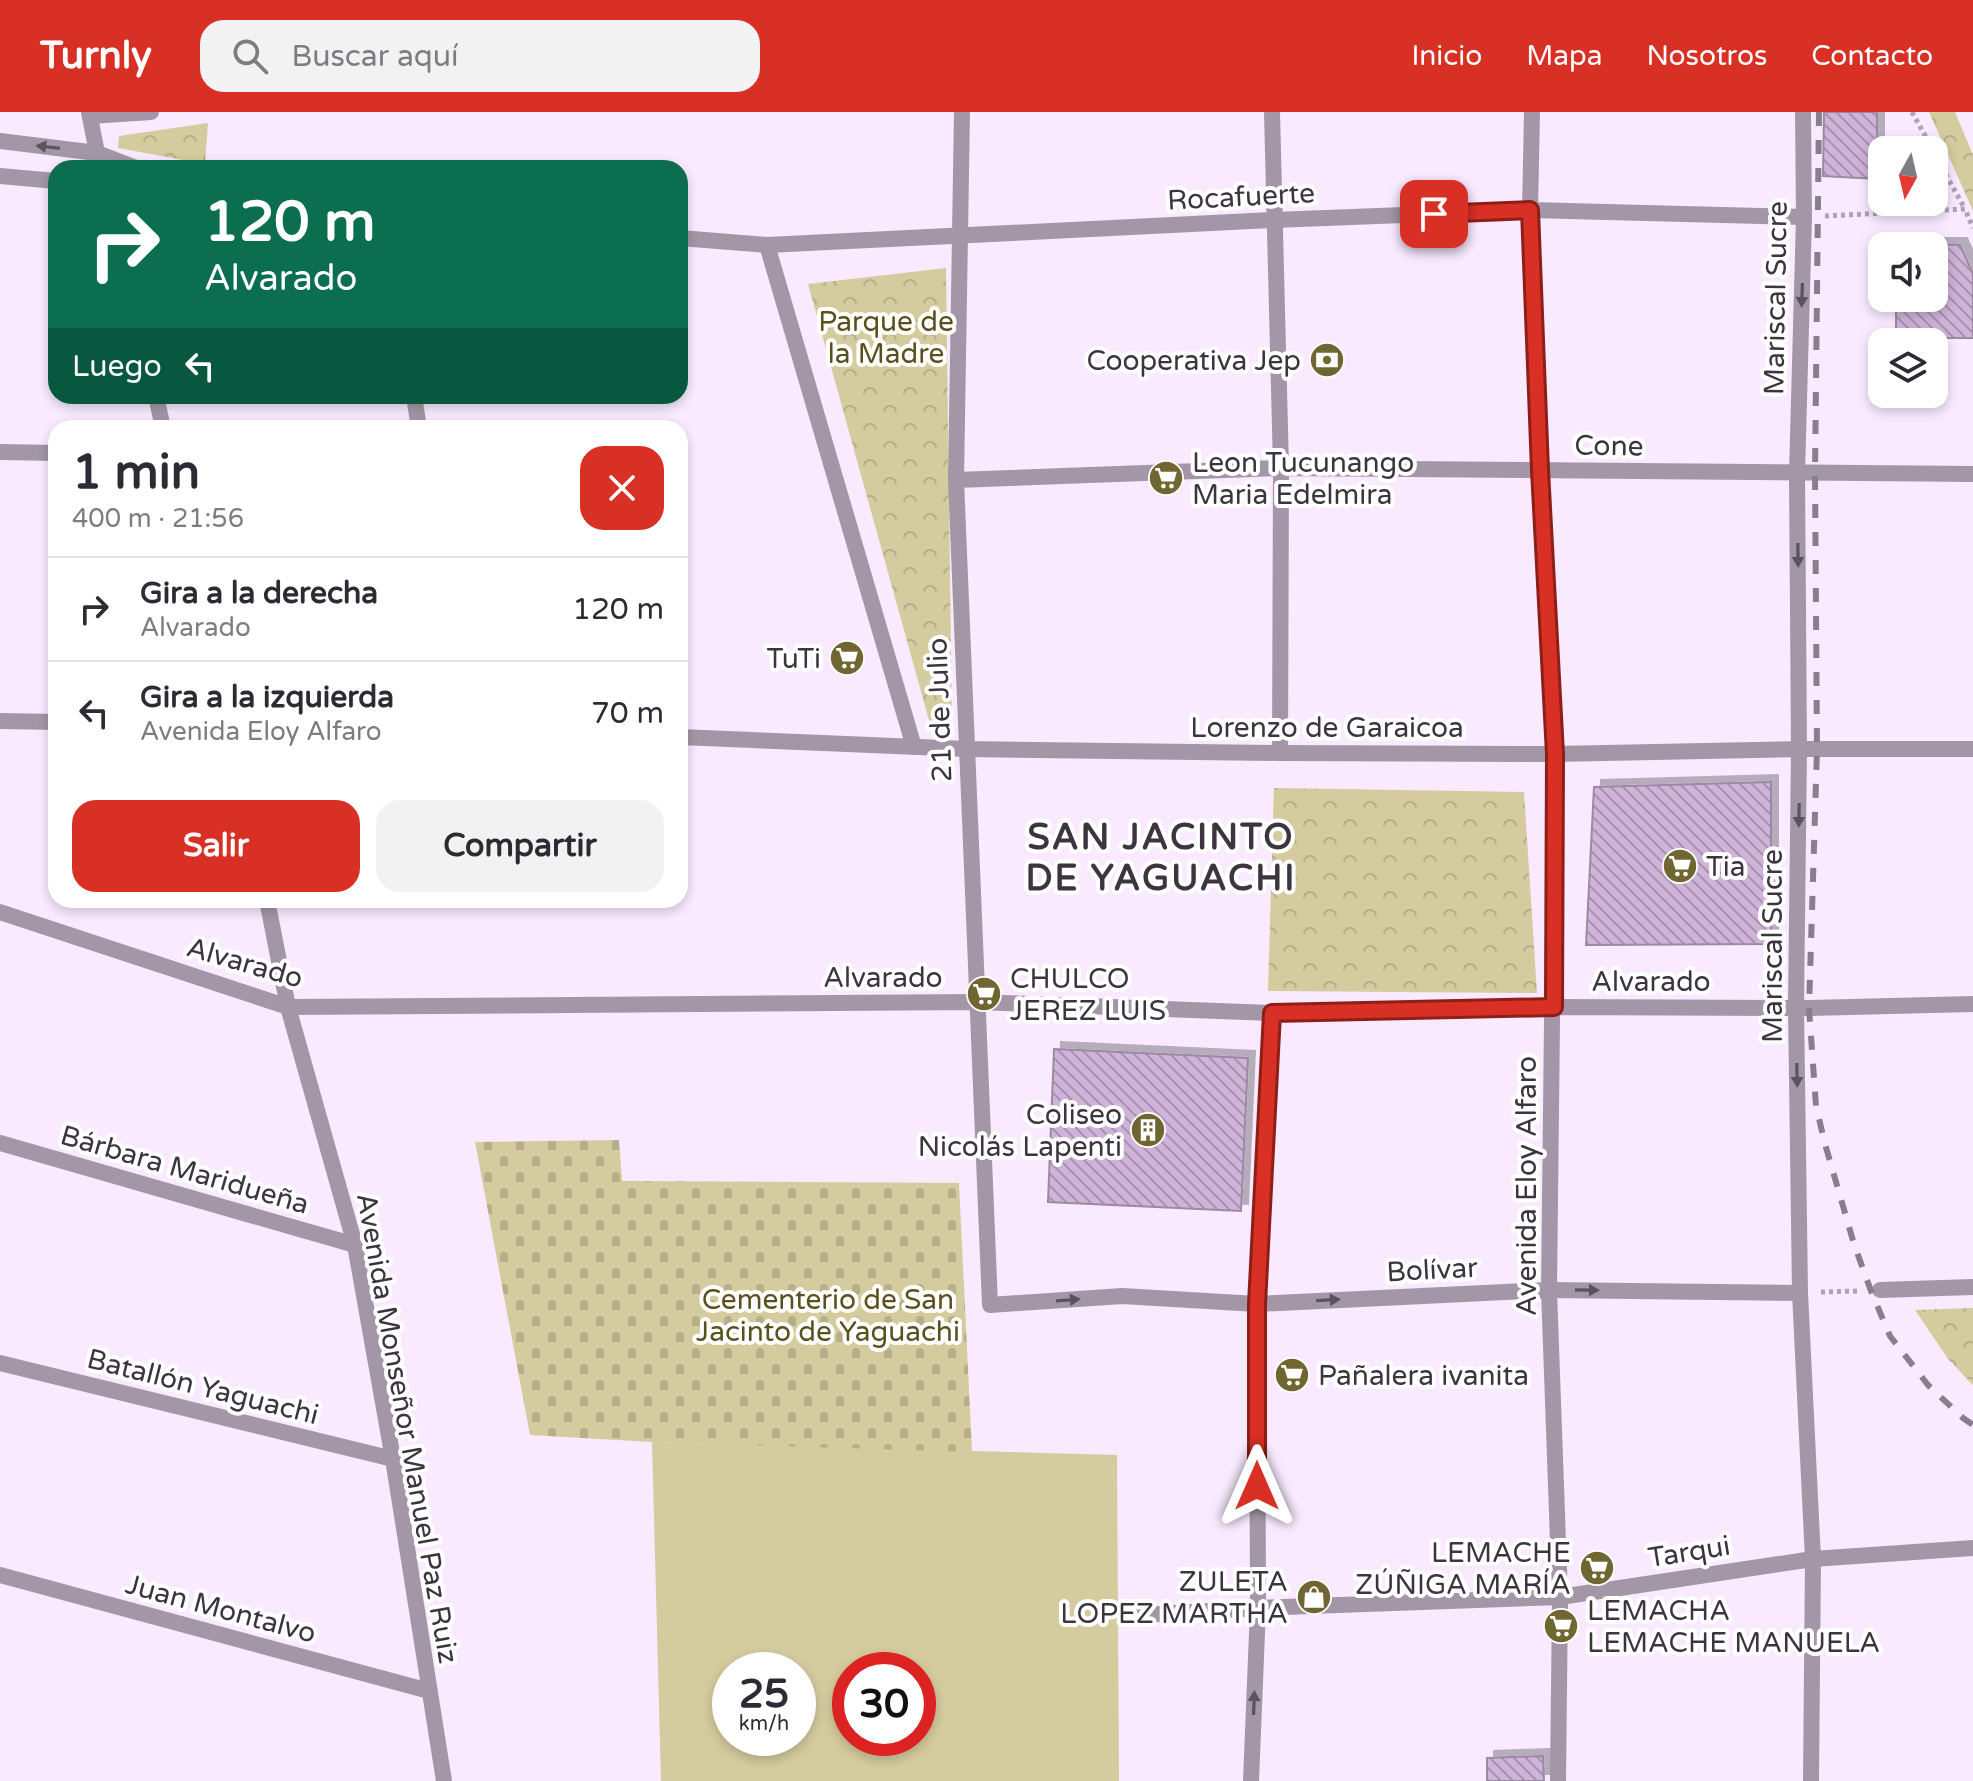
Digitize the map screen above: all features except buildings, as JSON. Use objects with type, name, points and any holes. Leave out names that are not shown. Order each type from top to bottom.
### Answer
[{"type":"street","points":[[0,141],[100,160],[89,114],[151,112]]},
{"type":"street","name":"21 de Julio","points":[[962,112],[956,480],[990,1305]]},
{"type":"street","points":[[1272,112],[1281,468],[1280,753]]},
{"type":"street","name":"Avenida Eloy Alfaro","points":[[1532,112],[1530,210],[1555,754],[1549,1290],[1560,1597],[1558,1781]]},
{"type":"street","name":"Mariscal Sucre","points":[[1803,112],[1804,217],[1797,474],[1799,749],[1796,1007],[1800,1293],[1813,1559],[1811,1781]]},
{"type":"street","points":[[0,176],[48,180]]},
{"type":"street","name":"Rocafuerte","points":[[688,239],[767,245],[1530,210],[1804,217]]},
{"type":"street","points":[[767,245],[914,747]]},
{"type":"street","points":[[0,452],[48,453]]},
{"type":"street","name":"Cone","points":[[956,480],[1281,468],[1973,474]]},
{"type":"street","points":[[0,721],[48,722]]},
{"type":"street","name":"Lorenzo de Garaicoa","points":[[688,737],[967,749],[1280,753],[1555,754],[1973,749]]},
{"type":"street","name":"Avenida Monseñor Manuel Paz Ruiz","points":[[269,908],[288,1007],[355,1245],[393,1459],[444,1781]]},
{"type":"street","name":"Alvarado","points":[[0,912],[288,1007],[978,1002],[1272,1013],[1973,1004]]},
{"type":"street","points":[[1251,1781],[1258,1608],[1257,1304],[1272,1013]]},
{"type":"street","name":"Bárbara Maridueña","points":[[0,1143],[355,1245]]},
{"type":"street","points":[[1880,1290],[1973,1287]]},
{"type":"street","name":"Bolívar","points":[[990,1305],[1122,1296],[1257,1304],[1549,1290],[1800,1293]]},
{"type":"street","name":"Batallón Yaguachi","points":[[0,1363],[393,1459]]},
{"type":"street","name":"Tarqui","points":[[1126,1616],[1560,1597],[1813,1559],[1973,1548]]},
{"type":"street","name":"Juan Montalvo","points":[[0,1575],[429,1691]]},
{"type":"path","points":[[1912,112],[1925,136]]},
{"type":"path","points":[[1948,178],[1973,228]]},
{"type":"path","points":[[1804,217],[1965,209]]},
{"type":"path","points":[[1800,1293],[1880,1290]]},
{"type":"green space","points":[[1929,112],[1955,112],[1973,155],[1973,211],[1948,155],[1948,136],[1940,136]]},
{"type":"green space","points":[[208,123],[205,160],[183,160],[118,148],[119,136]]},
{"type":"green space","name":"Parque de la Madre","points":[[946,268],[952,728],[932,731],[808,284]]},
{"type":"green space","points":[[1274,788],[1524,792],[1537,993],[1268,991]]},
{"type":"green space","name":"Cementerio de San Jacinto de Yaguachi","points":[[619,1140],[622,1181],[959,1183],[972,1452],[530,1435],[475,1142]]},
{"type":"green space","points":[[1973,1308],[1973,1385],[1948,1359],[1915,1310]]},
{"type":"green space","points":[[652,1442],[1117,1455],[1119,1781],[661,1781]]},
{"type":"railway","points":[[1819,112],[1815,473],[1817,749],[1809,1008],[1816,1106],[1854,1244],[1890,1336],[1928,1385],[1973,1425]]},
{"type":"place","name":"Cooperativa Jep","points":[[1327,360]]},
{"type":"place","name":"Leon Tucunango Maria Edelmira","points":[[1166,478]]},
{"type":"place","name":"TuTi","points":[[847,658]]},
{"type":"place","name":"Tia","points":[[1680,866]]},
{"type":"place","name":"CHULCO JEREZ LUIS","points":[[984,994]]},
{"type":"place","name":"Coliseo Nicolás Lapenti","points":[[1148,1130]]},
{"type":"place","name":"Pañalera ivanita","points":[[1292,1375]]},
{"type":"place","name":"LEMACHE ZÚÑIGA MARÍA","points":[[1597,1568]]},
{"type":"place","name":"ZULETA LOPEZ MARTHA","points":[[1314,1597]]},
{"type":"place","name":"LEMACHA LEMACHE MANUELA","points":[[1561,1626]]},
{"type":"district","name":"SAN JACINTO DE YAGUACHI","points":[[1161,856]]},
{"type":"route","points":[[1257,1486],[1257,1304],[1272,1013],[1554,1007],[1555,754],[1530,210],[1434,214]]}]
